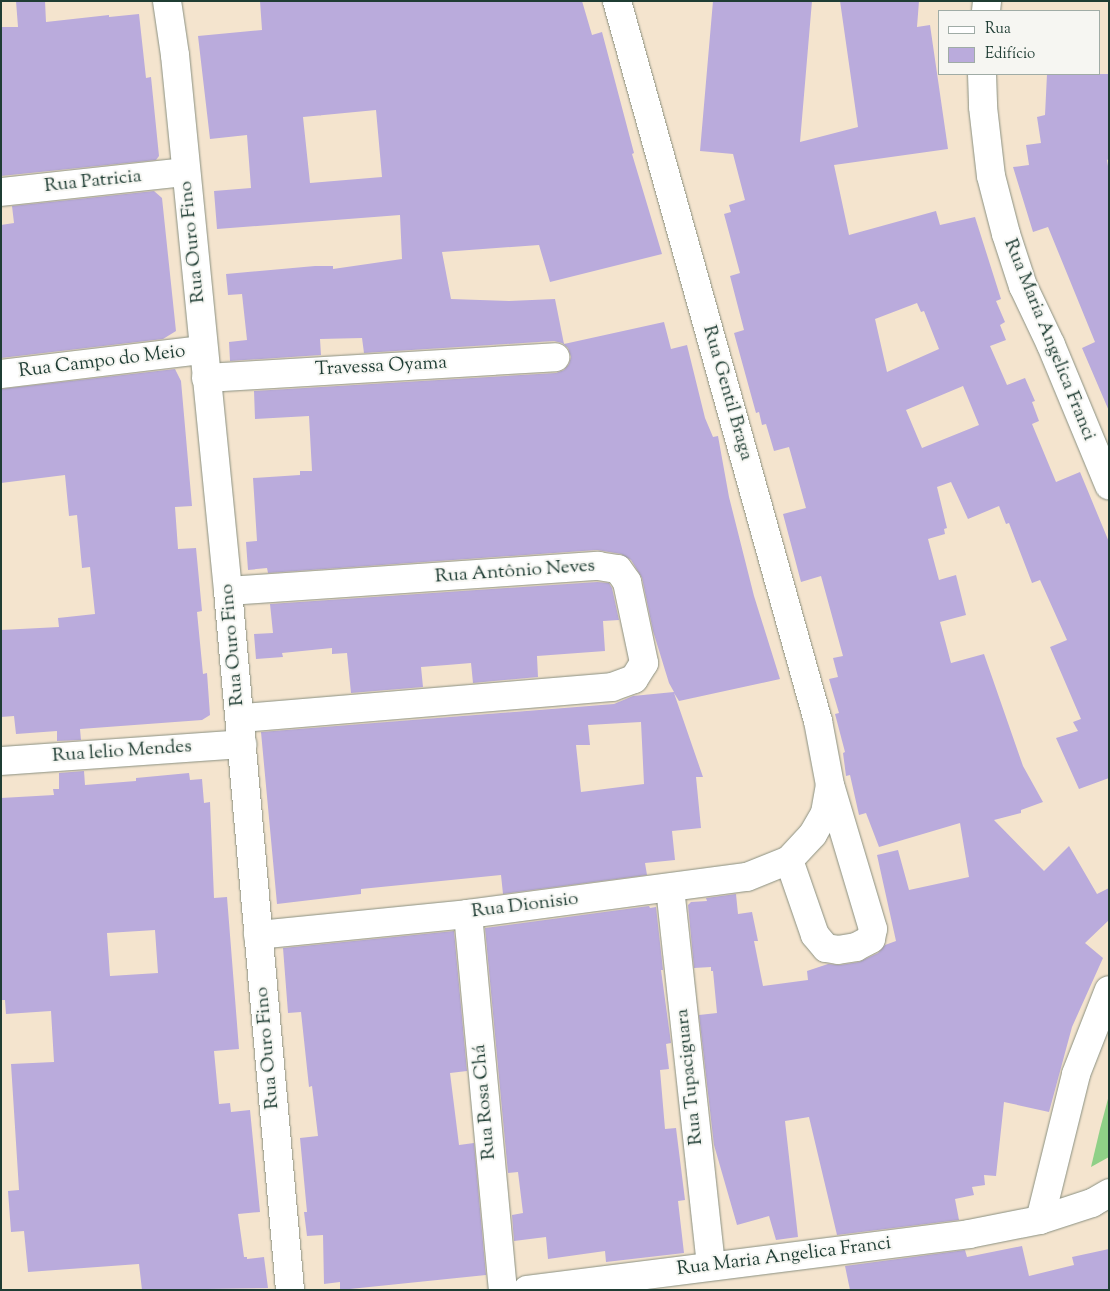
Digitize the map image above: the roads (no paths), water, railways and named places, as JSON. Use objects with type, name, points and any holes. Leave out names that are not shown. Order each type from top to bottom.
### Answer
[{"type":"street","name":"Rua Ouro Fino","points":[[167,1],[176,55],[203,350],[228,591],[290,1290]]},
{"type":"street","name":"Rua Gentil Braga","points":[[617,1],[818,721],[830,785],[874,929],[871,939],[856,947],[838,950],[826,948],[815,935],[789,860],[813,834],[825,813],[830,785]]},
{"type":"street","name":"Rua Maria Angelica Franci","points":[[982,75],[983,107],[991,176],[1006,234],[1023,286],[1051,345],[1109,485]]},
{"type":"street","name":"Rua Patricia","points":[[1,192],[186,172]]},
{"type":"street","name":"Rua Campo do Meio","points":[[1,374],[203,350]]},
{"type":"street","name":"Travessa Oyama","points":[[206,378],[555,357]]},
{"type":"street","name":"Rua Antônio Neves","points":[[228,591],[598,566],[618,569],[627,582],[644,662],[634,679],[612,687],[241,731]]},
{"type":"street","name":"Rua lelio Mendes","points":[[1,760],[241,731]]},
{"type":"street","name":"Rua Dionisio","points":[[258,935],[468,914],[670,888],[747,877],[789,860]]},
{"type":"street","name":"Rua Tupaciguara","points":[[670,888],[710,1266]]},
{"type":"street","name":"Rua Rosa Chá","points":[[468,914],[503,1290]]},
{"type":"street","points":[[1040,1220],[1076,1074],[1109,990]]},
{"type":"street","name":"Rua Maria Angelica Franci","points":[[526,1290],[969,1234],[1040,1220],[1092,1203],[1109,1193]]}]
